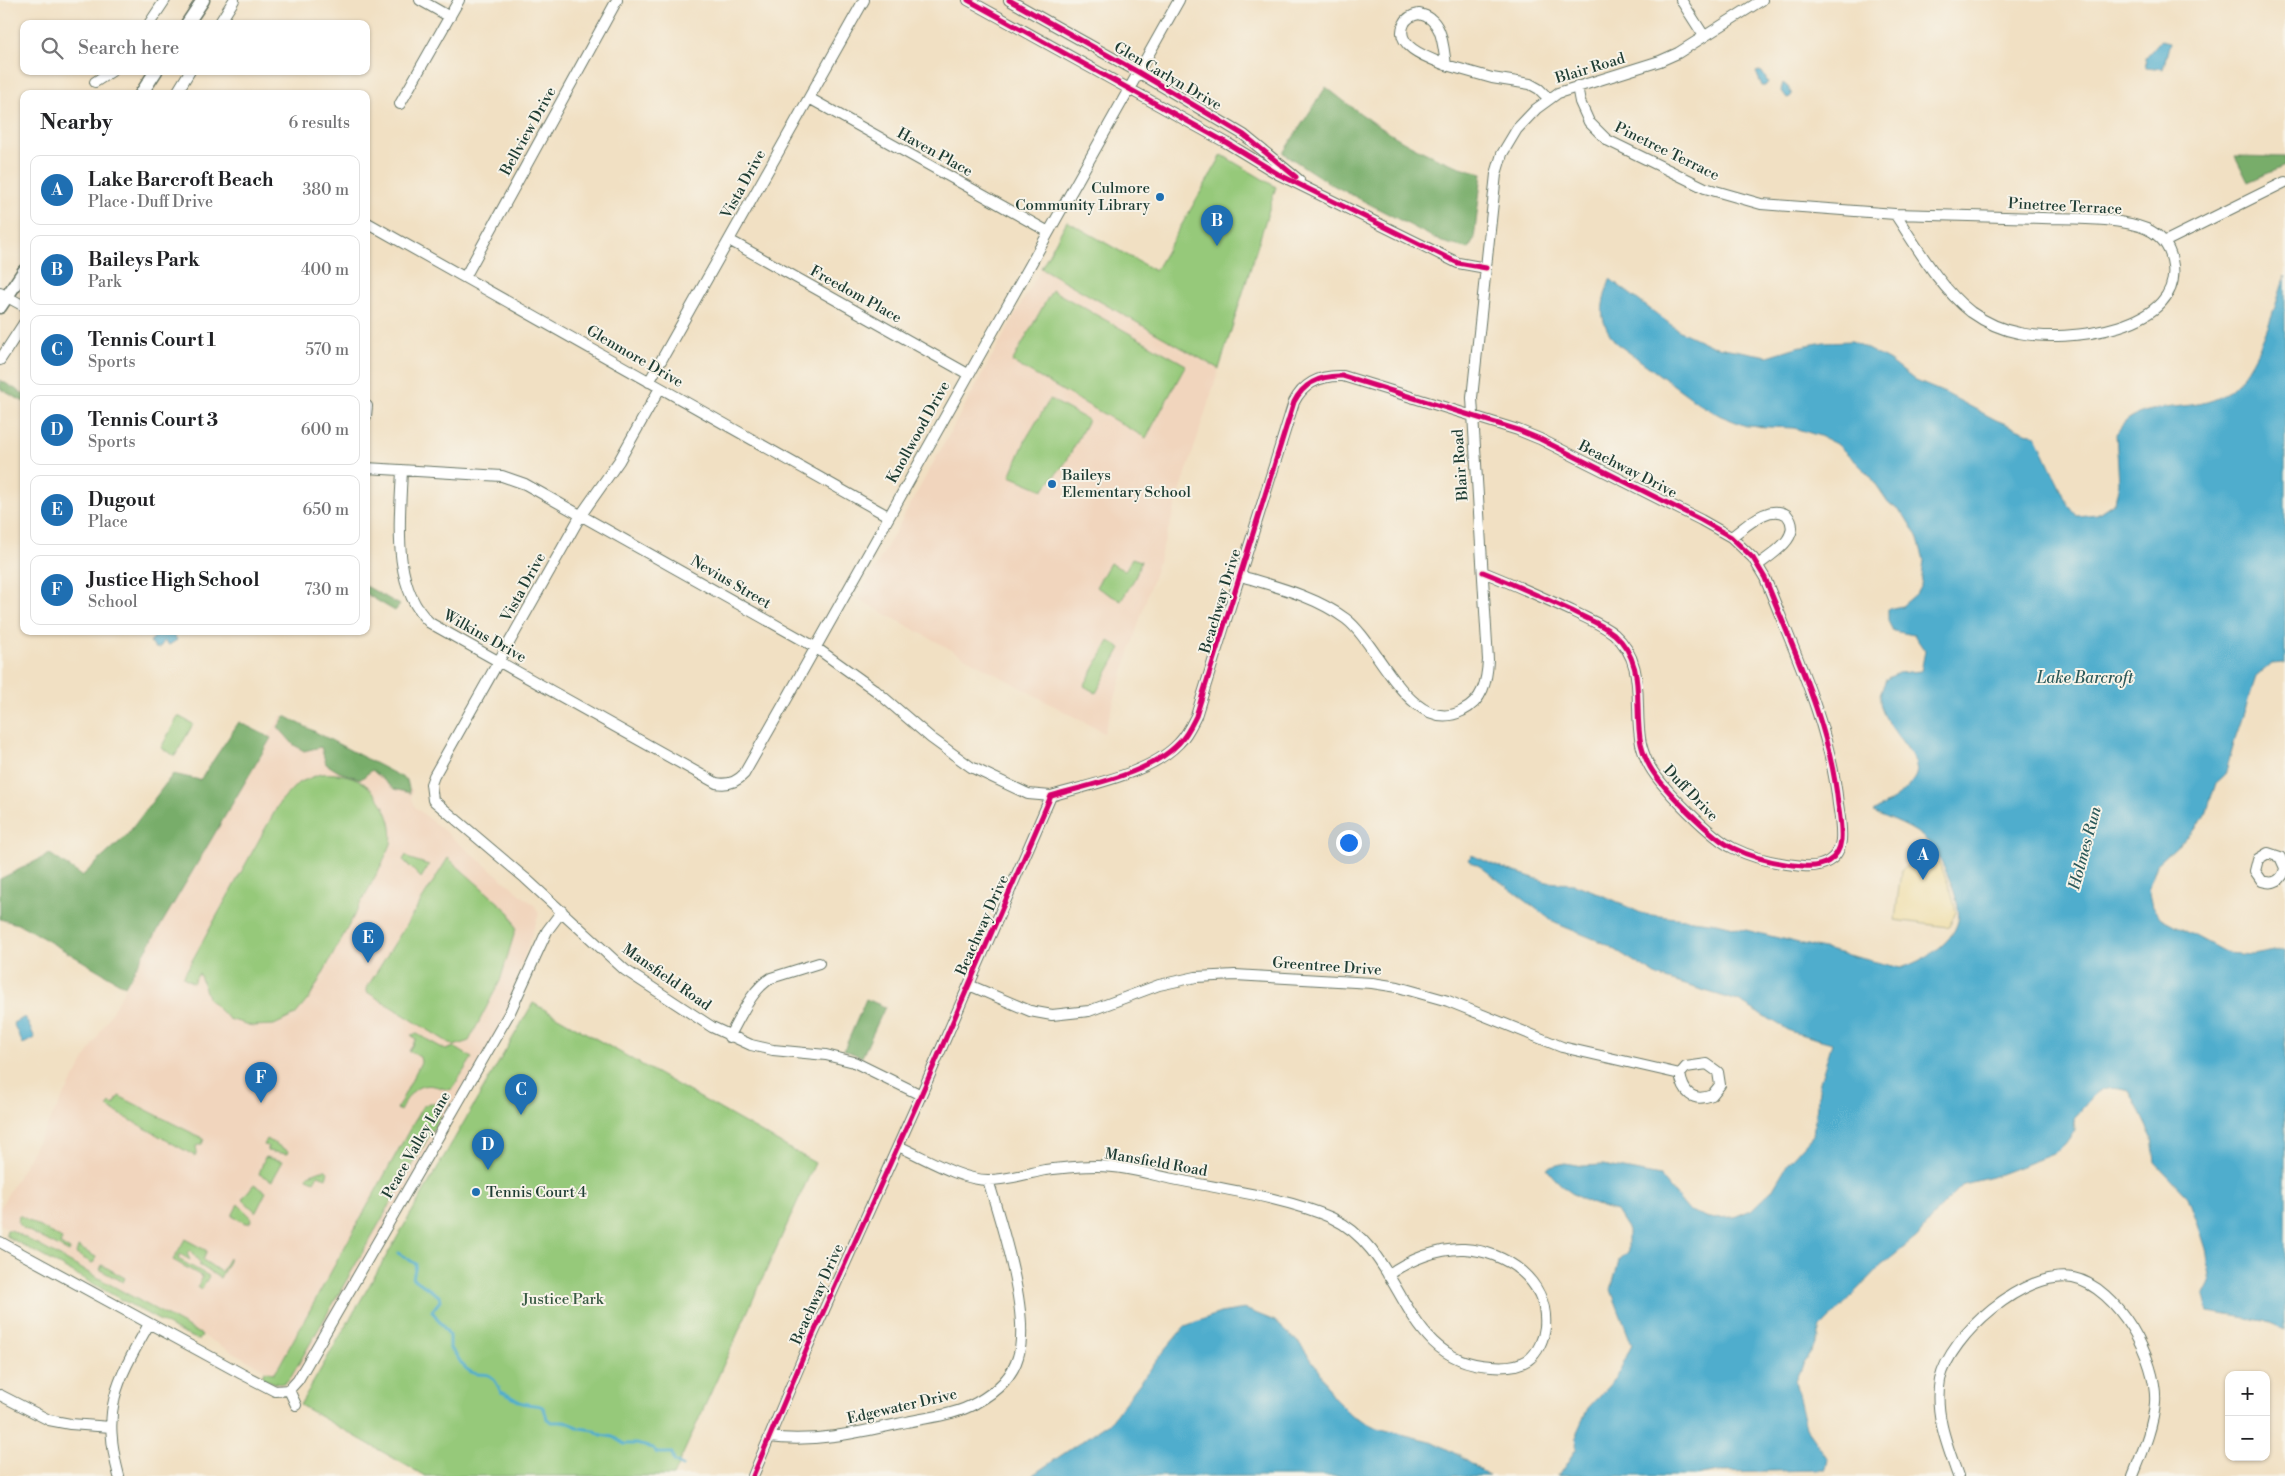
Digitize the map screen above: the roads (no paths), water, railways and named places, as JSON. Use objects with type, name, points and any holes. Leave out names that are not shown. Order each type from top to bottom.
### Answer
[{"type":"main road","points":[[190,20],[202,0]]},
{"type":"main road","points":[[144,90],[153,75]]},
{"type":"main road","points":[[2,299],[20,276]]},
{"type":"street","points":[[152,20],[165,0]]},
{"type":"street","points":[[222,20],[234,0]]},
{"type":"street","points":[[420,0],[450,17]]},
{"type":"street","points":[[400,104],[459,0]]},
{"type":"street","name":"Bellview Drive","points":[[465,277],[617,0]]},
{"type":"street","name":"Vista Drive","points":[[649,382],[864,0]]},
{"type":"street","name":"Glen Carlyn Drive","points":[[968,0],[1246,153],[1278,174],[1452,261],[1486,268]]},
{"type":"street","name":"Glen Carlyn Drive","points":[[1008,0],[1138,72],[1244,135],[1307,188]]},
{"type":"street","name":"Knollwood Drive","points":[[638,739],[722,784],[734,782],[744,774],[1127,88],[1179,0]]},
{"type":"street","points":[[1681,0],[1704,36]]},
{"type":"street","name":"Blair Road","points":[[1240,576],[1315,601],[1344,618],[1366,638],[1409,699],[1429,712],[1451,715],[1473,704],[1480,696],[1488,674],[1472,414],[1475,361],[1496,174],[1502,154],[1517,129],[1549,98],[1564,90],[1660,61],[1678,53],[1762,0]]},
{"type":"street","points":[[1446,65],[1443,42],[1434,21],[1425,15],[1419,14],[1407,18],[1402,30],[1406,41],[1412,49],[1446,65],[1492,78],[1530,84],[1539,88],[1549,98]]},
{"type":"street","points":[[95,82],[106,75]]},
{"type":"street","points":[[178,90],[188,75]]},
{"type":"street","name":"Pinetree Terrace","points":[[1577,86],[1580,102],[1589,122],[1607,140],[1705,188],[1761,204],[1895,214],[2077,219],[2119,223],[2149,230],[2164,242]]},
{"type":"street","name":"Haven Place","points":[[809,98],[1048,232]]},
{"type":"street","points":[[1895,214],[1946,287],[1972,313],[2004,329],[2039,336],[2072,335],[2111,328],[2131,322],[2154,310],[2164,302],[2173,281],[2172,258],[2164,242],[2285,182]]},
{"type":"street","name":"Glenmore Drive","points":[[370,224],[888,516]]},
{"type":"street","name":"Freedom Place","points":[[729,240],[968,374]]},
{"type":"street","points":[[2,299],[20,305]]},
{"type":"street","points":[[0,360],[20,329]]},
{"type":"street","name":"Beachway Drive","points":[[753,1476],[768,1437],[1051,796],[1139,769],[1155,761],[1180,742],[1196,716],[1294,402],[1298,394],[1309,384],[1322,377],[1343,376],[1472,414],[1540,439],[1701,520],[1731,537],[1744,548],[1758,565],[1765,578],[1805,679],[1822,730],[1837,794],[1842,834],[1839,850]]},
{"type":"street","name":"Vista Drive","points":[[438,805],[431,793],[434,776],[581,515],[619,461],[660,388]]},
{"type":"street","name":"Nevius Street","points":[[370,468],[502,476],[525,484],[815,647],[875,690],[951,755],[985,775],[1028,794],[1051,796]]},
{"type":"street","name":"Wilkins Drive","points":[[402,470],[400,541],[408,588],[415,605],[430,623],[638,739]]},
{"type":"street","points":[[1731,537],[1769,513],[1777,512],[1787,515],[1792,526],[1790,538],[1758,565]]},
{"type":"street","name":"Duff Drive","points":[[1483,572],[1555,603],[1614,635],[1625,646],[1635,669],[1638,683],[1639,729],[1641,744],[1648,765],[1678,800],[1719,839],[1752,856],[1809,867],[1822,866],[1830,862],[1839,850]]},
{"type":"street","name":"Mansfield Road","points":[[438,805],[562,911],[626,970],[712,1028],[773,1050],[836,1056],[921,1094]]},
{"type":"street","name":"Peace Valley Lane","points":[[289,1390],[298,1380],[510,1012],[547,931],[562,911]]},
{"type":"street","points":[[730,1036],[756,990],[765,982],[771,978],[819,963]]},
{"type":"street","name":"Greentree Drive","points":[[969,985],[1030,1011],[1052,1015],[1089,1011],[1159,986],[1196,977],[1235,975],[1398,987],[1448,1001],[1562,1047],[1680,1074]]},
{"type":"street","name":"Mansfield Road","points":[[898,1146],[966,1176],[988,1180],[1045,1170],[1101,1166],[1298,1206],[1336,1220],[1375,1254],[1425,1335],[1439,1350],[1455,1360],[1480,1366],[1503,1367],[1518,1365],[1530,1359],[1538,1348],[1544,1334],[1546,1316],[1541,1297],[1529,1278],[1510,1262],[1486,1252],[1462,1249],[1402,1264],[1388,1275]]},
{"type":"street","name":"Edgewater Drive","points":[[768,1437],[789,1440],[821,1439],[938,1416],[975,1404],[1007,1379],[1019,1357],[1022,1321],[1001,1222],[988,1180]]},
{"type":"street","points":[[0,1242],[275,1391],[289,1390],[296,1405]]},
{"type":"street","points":[[1958,1476],[1946,1440],[1939,1408],[1940,1380],[1952,1353],[1973,1326],[2012,1296],[2028,1287],[2060,1277],[2085,1282],[2109,1296],[2125,1317],[2149,1367],[2155,1389],[2155,1403],[2148,1436],[2133,1476]]},
{"type":"street","points":[[120,1476],[110,1427],[116,1390],[121,1374],[149,1324]]},
{"type":"street","points":[[0,1395],[49,1420],[70,1424],[110,1427]]},
{"type":"water","points":[[2161,40],[2170,42],[2163,69],[2146,67],[2145,58]]},
{"type":"water","points":[[1756,72],[1762,72],[1768,82],[1765,86],[1762,86]]},
{"type":"water","points":[[1783,83],[1788,87],[1792,95],[1790,97],[1787,98],[1781,90]]},
{"type":"water","name":"Lake Barcroft","points":[[2285,276],[2285,663],[2271,664],[2256,677],[2225,775],[2216,783],[2207,811],[2198,827],[2157,864],[2148,889],[2152,907],[2161,918],[2227,953],[2253,955],[2285,949],[2285,1330],[2264,1321],[2208,1312],[2204,1297],[2211,1283],[2206,1249],[2188,1197],[2155,1162],[2152,1138],[2129,1090],[2118,1088],[2103,1089],[2074,1118],[2075,1130],[2065,1144],[2053,1154],[1992,1177],[1964,1184],[1940,1208],[1917,1237],[1882,1265],[1821,1328],[1815,1347],[1802,1365],[1795,1381],[1806,1428],[1828,1459],[1826,1470],[1719,1472],[1694,1476],[1558,1476],[1576,1449],[1577,1432],[1588,1408],[1616,1378],[1632,1345],[1611,1290],[1619,1260],[1628,1252],[1628,1230],[1616,1211],[1595,1205],[1577,1196],[1561,1185],[1546,1168],[1565,1163],[1582,1166],[1603,1165],[1660,1176],[1688,1210],[1709,1218],[1734,1217],[1751,1210],[1772,1190],[1788,1163],[1813,1135],[1820,1082],[1832,1043],[1792,1032],[1738,1001],[1659,977],[1606,944],[1555,923],[1481,867],[1468,860],[1472,855],[1496,866],[1547,882],[1574,884],[1643,914],[1717,923],[1901,968],[1918,961],[1943,945],[1955,930],[1959,913],[1954,891],[1944,867],[1927,841],[1909,828],[1873,812],[1907,788],[1915,777],[1917,769],[1908,750],[1886,719],[1881,708],[1880,698],[1886,679],[1898,673],[1921,671],[1925,651],[1914,635],[1893,631],[1888,621],[1888,609],[1902,606],[1916,594],[1921,585],[1924,560],[1917,536],[1904,515],[1888,502],[1871,477],[1838,445],[1820,436],[1794,428],[1746,426],[1721,416],[1701,405],[1616,343],[1606,326],[1602,312],[1604,297],[1610,279],[1678,330],[1712,346],[1768,356],[1797,347],[1824,342],[1852,341],[1890,361],[1916,381],[1945,393],[1996,420],[2036,436],[2068,505],[2077,516],[2097,514],[2115,502],[2119,483],[2116,434],[2125,422],[2145,412],[2207,402],[2218,398],[2231,389],[2242,377],[2261,344]]},
{"type":"water","points":[[153,635],[174,635],[177,640],[169,645],[164,641],[160,648],[155,648],[150,642],[155,636]]},
{"type":"water","points":[[25,1017],[35,1038],[23,1044],[13,1023]]},
{"type":"water","points":[[1245,1309],[1275,1321],[1300,1344],[1319,1370],[1332,1396],[1351,1415],[1377,1428],[1434,1442],[1458,1455],[1489,1476],[1031,1476],[1110,1422],[1185,1326],[1220,1313]]},
{"type":"waterway","points":[[398,1253],[416,1264],[413,1278],[439,1296],[440,1301],[432,1311],[450,1336],[450,1349],[468,1370],[473,1373],[489,1375],[501,1392],[518,1401],[542,1406],[547,1419],[552,1422],[568,1422],[579,1428],[594,1430],[601,1435],[613,1437],[624,1444],[636,1444],[653,1448],[657,1453],[672,1453],[674,1461],[682,1466]]},
{"type":"place","name":"Culmore Community Library","points":[[1160,197]]},
{"type":"place","name":"Baileys Park","points":[[1217,246]]},
{"type":"place","name":"Baileys Elementary School","points":[[1052,484]]},
{"type":"place","name":"Lake Barcroft Beach","points":[[1923,880]]},
{"type":"place","name":"Dugout","points":[[368,963]]},
{"type":"place","name":"Justice High School","points":[[261,1103]]},
{"type":"place","name":"Tennis Court 1","points":[[521,1115]]},
{"type":"place","name":"Tennis Court 3","points":[[488,1170]]},
{"type":"place","name":"Tennis Court 4","points":[[476,1192]]},
{"type":"water label","name":"Holmes Run","points":[[2084,848]]},
{"type":"park label","name":"Justice Park","points":[[563,1299]]}]
